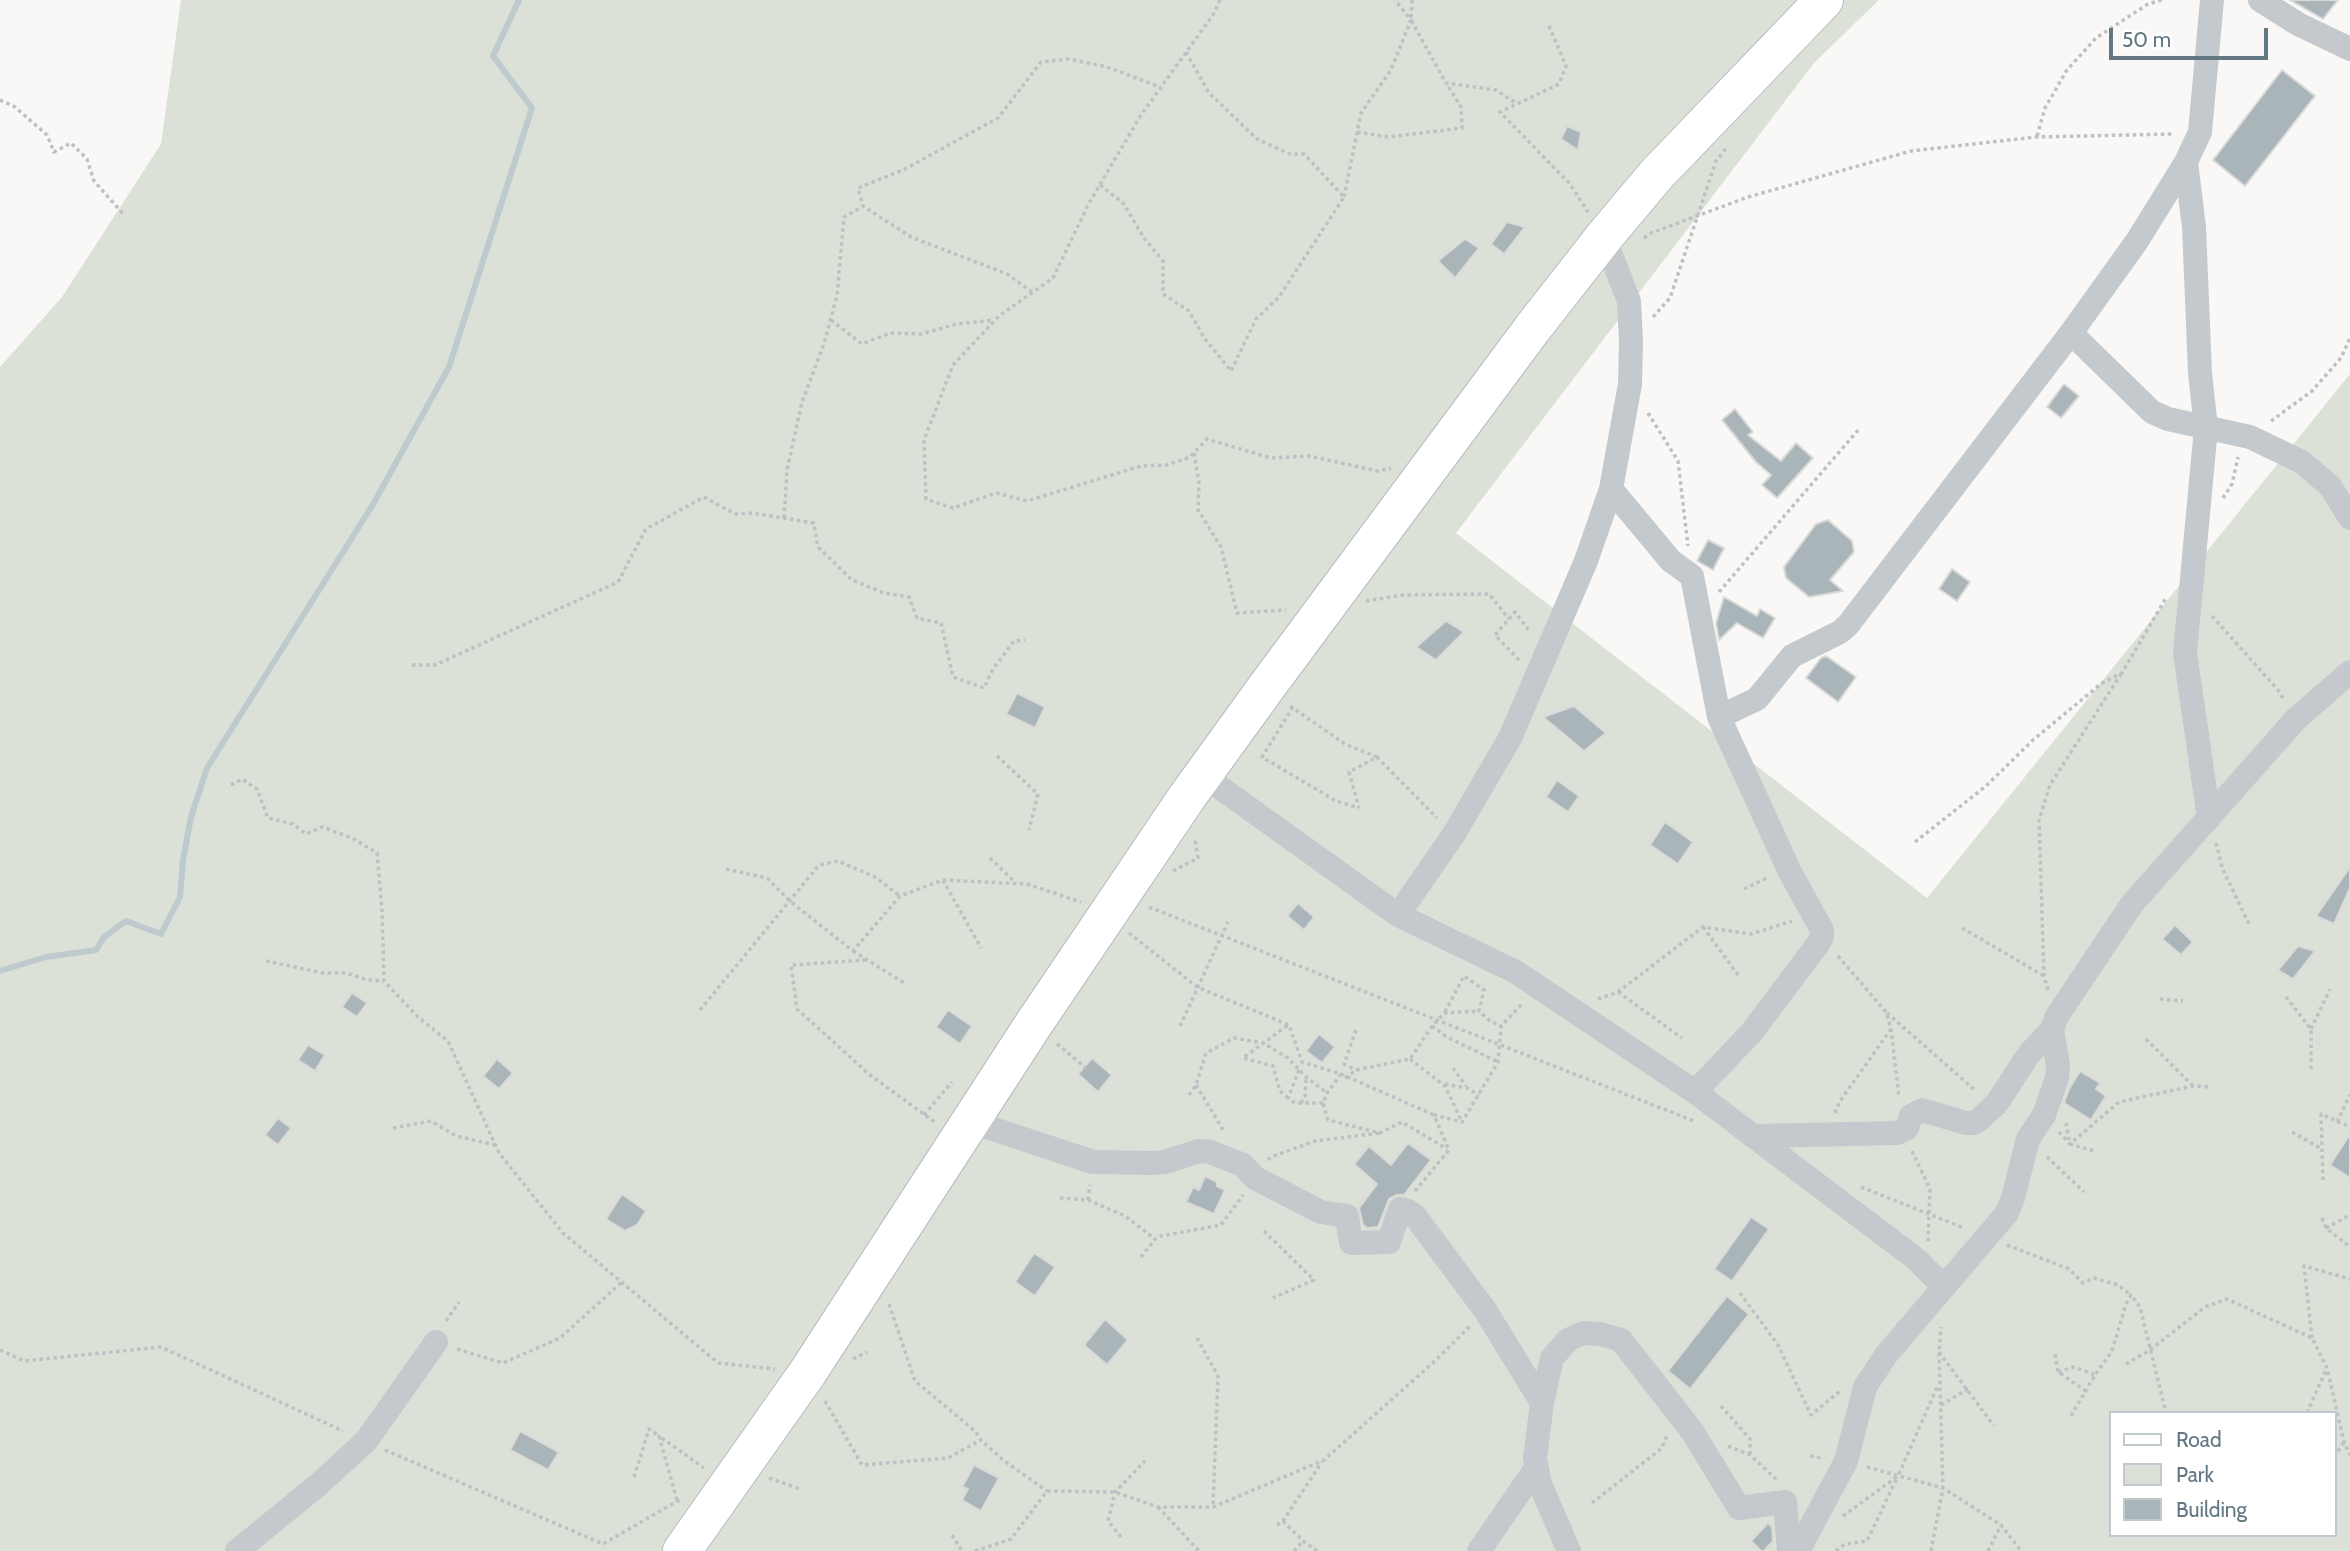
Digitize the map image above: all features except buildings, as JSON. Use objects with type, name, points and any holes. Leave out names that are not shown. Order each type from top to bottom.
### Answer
[{"type":"main road","points":[[682,1551],[808,1372],[1033,1025],[1187,797],[1279,698],[1325,608],[1532,329],[1609,249],[1656,175],[1824,0]]},
{"type":"street","points":[[1719,717],[1756,699],[1792,656],[1840,632],[1848,625],[2071,333],[2137,241],[2186,162],[2200,132],[2212,0]]},
{"type":"street","points":[[2260,0],[2298,24],[2350,49]]},
{"type":"street","points":[[2186,162],[2194,227],[2200,373],[2206,428],[2185,639],[2186,666],[2209,817]]},
{"type":"street","points":[[1398,915],[1454,834],[1510,738],[1586,561],[1611,489],[1630,384],[1631,341],[1629,301],[1609,249]]},
{"type":"street","points":[[2071,333],[2152,412],[2168,419],[2250,437],[2302,462],[2330,486],[2350,518]]},
{"type":"street","points":[[1611,489],[1671,561],[1692,576],[1719,717],[1790,872],[1822,929],[1822,937],[1751,1033],[1695,1092]]},
{"type":"street","points":[[1753,1136],[1897,1133],[1906,1128],[1911,1116],[1922,1110],[1974,1123],[1997,1103],[2029,1054],[2055,1022],[2132,904],[2296,719],[2350,672]]},
{"type":"street","points":[[1204,776],[1398,915],[1516,972],[1695,1092],[1916,1259],[1943,1286]]},
{"type":"street","points":[[1795,1550],[1846,1461],[1865,1387],[1886,1355],[2007,1213],[2028,1139],[2044,1115],[2057,1078],[2055,1022]]},
{"type":"street","points":[[965,1131],[1093,1162],[1165,1162],[1199,1151],[1210,1152],[1321,1212],[1347,1216],[1352,1243],[1390,1242],[1400,1209],[1415,1216],[1485,1310],[1542,1403]]},
{"type":"street","points":[[1569,1551],[1557,1528],[1536,1468],[1542,1403],[1552,1358],[1568,1340],[1583,1333],[1621,1340],[1692,1432],[1739,1508],[1785,1502],[1795,1550]]},
{"type":"street","points":[[237,1551],[318,1485],[366,1441],[436,1342]]},
{"type":"street","points":[[1479,1551],[1536,1468]]},
{"type":"path","points":[[1220,0],[1213,15],[1141,115],[1100,184],[1053,278],[996,320],[953,365],[924,440],[926,499],[953,508],[996,494],[1027,501],[1141,466],[1167,464],[1191,457],[1207,439],[1271,458],[1309,456],[1378,471],[1440,454]]},
{"type":"path","points":[[1357,132],[1388,137],[1462,128],[1461,107],[1411,20],[1395,0]]},
{"type":"path","points":[[1100,184],[1122,203],[1144,238],[1163,261],[1163,294],[1189,311],[1205,339],[1231,371],[1256,319],[1279,297],[1344,197],[1361,113],[1391,70],[1411,20],[1412,0]]},
{"type":"path","points":[[2036,137],[2045,108],[2067,70],[2096,38],[2148,4],[2162,0]]},
{"type":"path","points":[[1549,26],[1566,66],[1559,84],[1500,111],[1570,184],[1609,249],[1748,197],[1911,151],[2036,137],[2161,136],[2200,132]]},
{"type":"path","points":[[1186,52],[1209,93],[1257,139],[1290,154],[1304,154],[1344,197]]},
{"type":"path","points":[[1032,292],[1007,275],[911,237],[863,206],[858,188],[903,170],[998,118],[1041,62],[1069,59],[1107,66],[1161,87]]},
{"type":"path","points":[[1446,83],[1496,90],[1517,104]]},
{"type":"path","points":[[0,100],[15,107],[47,135],[54,152],[71,143],[87,159],[94,181],[125,216]]},
{"type":"path","points":[[1631,341],[1670,298],[1716,161],[1733,140]]},
{"type":"path","points":[[784,519],[787,470],[802,402],[824,344],[837,295],[844,217],[863,206]]},
{"type":"path","points":[[831,319],[862,344],[890,333],[921,334],[957,324],[996,320]]},
{"type":"path","points":[[2345,349],[2350,355]]},
{"type":"path","points":[[1630,384],[1678,461],[1692,576]]},
{"type":"path","points":[[1713,599],[1859,429]]},
{"type":"path","points":[[1194,453],[1199,483],[1198,510],[1221,547],[1237,613],[1325,608],[1403,595],[1489,594],[1509,620]]},
{"type":"path","points":[[412,665],[435,665],[618,582],[646,529],[704,496],[735,514],[752,513],[814,523],[818,547],[852,580],[884,593],[909,597],[917,618],[941,623],[953,677],[984,688],[993,669],[1014,641],[1025,639]]},
{"type":"path","points":[[2055,1022],[2044,976],[2039,821],[2050,785],[2193,555]]},
{"type":"path","points":[[2190,590],[2278,690],[2296,719]]},
{"type":"path","points":[[1515,612],[1530,630],[1540,666],[1494,635],[1515,612]]},
{"type":"path","points":[[1915,842],[1986,786],[2033,740],[2102,683],[2122,673]]},
{"type":"path","points":[[1377,757],[1349,772],[1359,808],[1336,801],[1262,757],[1279,698],[1345,744],[1377,757],[1454,834]]},
{"type":"path","points":[[997,756],[1038,794],[1029,830]]},
{"type":"path","points":[[231,785],[242,779],[257,789],[268,818],[293,824],[306,834],[322,827],[352,838],[377,853],[384,981],[418,1017],[448,1041],[499,1153],[563,1233],[718,1363],[808,1372],[862,1465],[948,1458],[981,1440]]},
{"type":"path","points":[[2209,817],[2223,870],[2249,924]]},
{"type":"path","points":[[990,858],[1016,884]]},
{"type":"path","points":[[700,1010],[819,865],[838,862],[875,877],[900,896]]},
{"type":"path","points":[[726,869],[767,878],[791,902],[853,951],[906,984]]},
{"type":"path","points":[[943,880],[981,948]]},
{"type":"path","points":[[853,951],[900,896],[943,880],[1027,884],[1087,904],[1196,987],[1289,1024],[1302,1062],[1341,1074],[1434,1115],[1462,1122]]},
{"type":"path","points":[[1149,906],[1693,1121]]},
{"type":"path","points":[[1180,1026],[1228,922]]},
{"type":"path","points":[[1703,927],[1738,975]]},
{"type":"path","points":[[1682,1038],[1618,992],[1703,927],[1751,934],[1774,928]]},
{"type":"path","points":[[1962,928],[2044,976]]},
{"type":"path","points":[[1822,937],[1886,1012],[1978,1093],[1997,1103]]},
{"type":"path","points":[[866,960],[791,965],[797,1009],[870,1075],[924,1115],[965,1131]]},
{"type":"path","points":[[266,961],[323,974],[347,973],[367,980],[384,981]]},
{"type":"path","points":[[1462,1122],[1498,1062],[1501,1026],[1524,1003],[1519,984],[1514,980],[1516,972]]},
{"type":"path","points":[[1345,1078],[1356,1070],[1410,1059],[1444,1013],[1464,976],[1484,990],[1479,1011]]},
{"type":"path","points":[[2312,1071],[2311,1029],[2330,989]]},
{"type":"path","points":[[2286,997],[2311,1029]]},
{"type":"path","points":[[2160,999],[2183,1001]]},
{"type":"path","points":[[1444,1013],[1479,1011],[1501,1026]]},
{"type":"path","points":[[1886,1012],[1889,1020]]},
{"type":"path","points":[[1289,1024],[1243,1058],[1273,1066],[1280,1091],[1295,1103],[1323,1104]]},
{"type":"path","points":[[1033,1025],[1086,1068]]},
{"type":"path","points":[[1432,1026],[1447,1037],[1498,1062]]},
{"type":"path","points":[[1827,1134],[1840,1101],[1891,1029]]},
{"type":"path","points":[[1356,1030],[1344,1064],[1356,1070]]},
{"type":"path","points":[[1189,1095],[1196,1085],[1206,1053],[1234,1038],[1263,1043],[1288,1058],[1306,1077],[1327,1093]]},
{"type":"path","points":[[2146,1039],[2193,1086]]},
{"type":"path","points":[[1410,1059],[1443,1084],[1462,1122]]},
{"type":"path","points":[[1453,1068],[1467,1088]]},
{"type":"path","points":[[1288,1098],[1299,1070]]},
{"type":"path","points":[[1341,1074],[1327,1093],[1323,1104],[1328,1120],[1380,1133]]},
{"type":"path","points":[[1301,1103],[1305,1096],[1306,1077]]},
{"type":"path","points":[[924,1115],[952,1082]]},
{"type":"path","points":[[1443,1084],[1467,1088],[1479,1095]]},
{"type":"path","points":[[1196,1085],[1249,1172]]},
{"type":"path","points":[[2044,1115],[2070,1144],[2119,1102],[2193,1086],[2208,1087]]},
{"type":"path","points":[[2337,1122],[2350,1095]]},
{"type":"path","points":[[2323,1180],[2321,1114],[2350,1126]]},
{"type":"path","points":[[1434,1115],[1449,1150]]},
{"type":"path","points":[[393,1128],[431,1121],[456,1136],[495,1145]]},
{"type":"path","points":[[1141,1256],[1155,1239],[1161,1236],[1221,1225],[1249,1172],[1271,1157],[1315,1141],[1380,1133],[1402,1122],[1449,1150]]},
{"type":"path","points":[[2292,1132],[2322,1149]]},
{"type":"path","points":[[1400,1209],[1449,1150]]},
{"type":"path","points":[[1849,1182],[1966,1228]]},
{"type":"path","points":[[1060,1198],[1088,1199],[1125,1216],[1155,1239]]},
{"type":"path","points":[[2326,1228],[2350,1215]]},
{"type":"path","points":[[2322,1218],[2326,1228],[2350,1247]]},
{"type":"path","points":[[1264,1231],[1314,1279],[1273,1298]]},
{"type":"path","points":[[2005,1244],[2070,1269],[2083,1283],[2094,1278],[2118,1285],[2131,1295],[2140,1307],[2165,1411]]},
{"type":"path","points":[[875,1266],[915,1381],[975,1431],[1003,1460],[1047,1491],[1115,1492],[1158,1507],[1213,1507],[1324,1460]]},
{"type":"path","points":[[2350,1279],[2304,1266],[2312,1338],[2327,1368],[2344,1442],[2350,1455]]},
{"type":"path","points":[[436,1342],[503,1363],[560,1338],[622,1282]]},
{"type":"path","points":[[1931,1551],[1943,1488],[1939,1352],[1943,1286]]},
{"type":"path","points":[[1740,1293],[1778,1345],[1811,1415]]},
{"type":"path","points":[[2071,1416],[2112,1351],[2131,1295]]},
{"type":"path","points":[[2126,1364],[2150,1350],[2205,1307],[2227,1299],[2312,1338]]},
{"type":"path","points":[[1277,1525],[1283,1521],[1324,1460],[1436,1360],[1485,1310]]},
{"type":"path","points":[[1197,1338],[1218,1376],[1213,1507]]},
{"type":"path","points":[[1939,1352],[1994,1426]]},
{"type":"path","points":[[2055,1354],[2058,1372],[2086,1391]]},
{"type":"path","points":[[2058,1372],[2074,1367],[2095,1375]]},
{"type":"path","points":[[2308,1411],[2327,1368]]},
{"type":"path","points":[[1836,1551],[1845,1544],[1867,1541],[1940,1381]]},
{"type":"path","points":[[1941,1405],[1968,1389]]},
{"type":"path","points":[[1721,1406],[1750,1439],[1750,1455]]},
{"type":"path","points":[[1592,1503],[1662,1448],[1676,1411]]},
{"type":"path","points":[[634,1477],[649,1429],[729,1485]]},
{"type":"path","points":[[1692,1432],[1750,1455],[1784,1486]]},
{"type":"path","points":[[659,1436],[677,1501]]},
{"type":"path","points":[[2336,1454],[2344,1442]]},
{"type":"path","points":[[1810,1456],[1846,1461],[1943,1488],[2001,1525],[2021,1551]]},
{"type":"path","points":[[1121,1537],[1108,1521],[1115,1492],[1145,1461]]},
{"type":"path","points":[[1795,1550],[1898,1476]]},
{"type":"path","points":[[975,1551],[1011,1539],[1047,1491]]},
{"type":"path","points":[[1158,1507],[1199,1551]]},
{"type":"path","points":[[1283,1521],[1317,1551]]},
{"type":"path","points":[[1988,1551],[2001,1525]]},
{"type":"path","points":[[952,1535],[962,1551]]},
{"type":"path","points":[[1294,1551],[1303,1541]]},
{"type":"green space","points":[[181,0],[1879,0],[1814,63],[1456,533],[1927,898],[2350,374],[2350,1551],[0,1551],[0,367],[62,297],[161,144]]},
{"type":"waterway","points":[[0,971],[46,957],[96,950],[104,937],[126,921],[161,934],[180,897],[191,817],[207,768],[372,506],[449,367],[532,108],[493,56],[519,0]]}]
